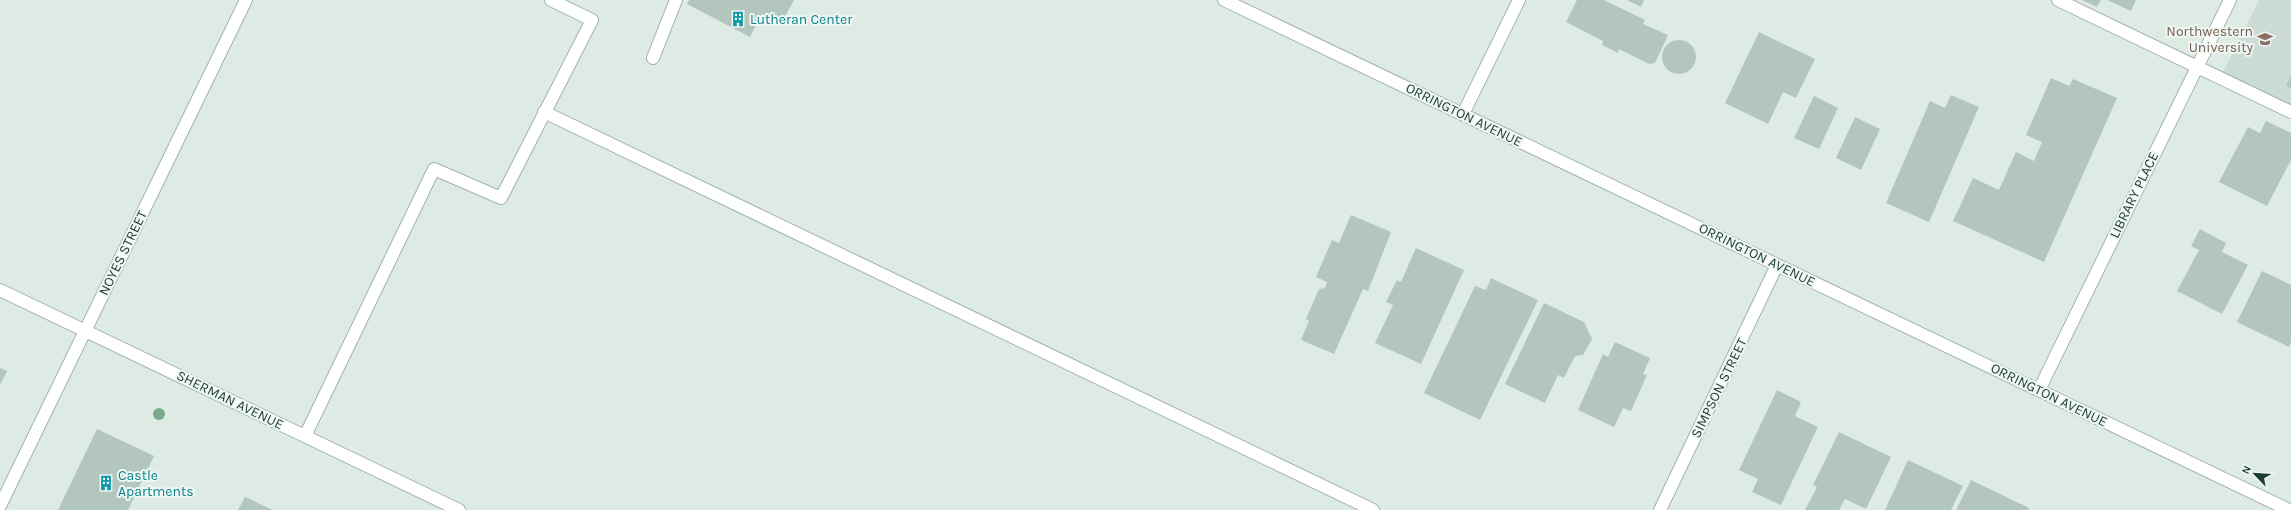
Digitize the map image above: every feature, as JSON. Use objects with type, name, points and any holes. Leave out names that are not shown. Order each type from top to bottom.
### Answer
[{"type":"street","name":"NOYES STREET","points":[[0,506],[246,0]]},
{"type":"street","points":[[305,436],[434,169],[501,198],[592,20],[551,0]]},
{"type":"street","points":[[653,58],[676,0]]},
{"type":"street","name":"ORRINGTON AVENUE","points":[[1224,0],[2289,510]]},
{"type":"street","points":[[1463,114],[1519,0]]},
{"type":"street","points":[[2058,0],[2291,112]]},
{"type":"street","name":"LIBRARY PLACE","points":[[2039,390],[2230,0]]},
{"type":"street","points":[[544,112],[1373,510]]},
{"type":"street","name":"SIMPSON STREET","points":[[1660,510],[1778,265]]},
{"type":"street","name":"SHERMAN AVENUE","points":[[0,290],[459,510]]},
{"type":"shaded area","name":"Northwestern University","points":[[2259,0],[2291,0],[2291,111],[2220,78]]},
{"type":"building","name":"Lutheran Center","points":[[689,0],[794,0],[781,24],[762,14],[750,37],[687,4]]},
{"type":"building","points":[[1577,0],[1604,0],[1645,20],[1643,24],[1668,35],[1655,63],[1649,64],[1619,49],[1618,53],[1602,45],[1603,41],[1566,22]]},
{"type":"building","points":[[1627,0],[1644,0],[1641,7]]},
{"type":"building","points":[[2082,0],[2101,0],[2097,7]]},
{"type":"building","points":[[2107,0],[2136,0],[2131,11]]},
{"type":"building","points":[[1759,32],[1815,59],[1796,98],[1783,92],[1768,124],[1725,103]]},
{"type":"building","points":[[1676,40],[1682,40],[1686,41],[1693,47],[1696,57],[1695,64],[1689,71],[1682,74],[1676,74],[1672,73],[1665,67],[1662,60],[1662,54],[1663,50],[1669,43]]},
{"type":"building","points":[[2291,75],[2291,88],[2286,86]]},
{"type":"building","points":[[2051,78],[2069,86],[2073,79],[2117,98],[2044,262],[1953,221],[1973,178],[1999,190],[2016,152],[2034,161],[2042,142],[2026,135]]},
{"type":"building","points":[[1951,95],[1979,107],[1929,222],[1886,203],[1930,101],[1945,108]]},
{"type":"building","points":[[1814,96],[1838,108],[1819,149],[1794,138]]},
{"type":"building","points":[[1855,117],[1880,129],[1861,170],[1836,158]]},
{"type":"building","points":[[2266,121],[2291,133],[2291,160],[2267,206],[2219,182],[2248,127],[2260,133]]},
{"type":"building","points":[[1351,215],[1391,232],[1368,291],[1363,289],[1334,354],[1301,340],[1309,321],[1306,319],[1319,289],[1325,288],[1327,282],[1316,277],[1332,240],[1339,243]]},
{"type":"building","points":[[2200,229],[2226,243],[2222,252],[2248,265],[2222,314],[2177,291],[2199,250],[2191,246]]},
{"type":"building","points":[[1416,248],[1464,270],[1421,364],[1375,343],[1393,305],[1386,302],[1397,280],[1401,282]]},
{"type":"building","points":[[2262,271],[2291,285],[2291,342],[2289,347],[2237,322]]},
{"type":"building","points":[[1491,278],[1538,300],[1480,420],[1424,393],[1475,286],[1486,290]]},
{"type":"building","points":[[1544,303],[1584,322],[1592,339],[1583,355],[1575,356],[1564,378],[1558,375],[1545,403],[1505,384]]},
{"type":"building","points":[[1615,342],[1650,358],[1643,374],[1647,375],[1631,411],[1623,408],[1614,427],[1578,410],[1603,354],[1608,357]]},
{"type":"building","points":[[0,368],[7,371],[0,385]]},
{"type":"building","points":[[1777,390],[1801,402],[1795,416],[1818,427],[1781,505],[1752,492],[1758,479],[1739,470]]},
{"type":"building","name":"Castle Apartments","points":[[97,429],[154,456],[128,510],[58,510]]},
{"type":"building","points":[[1839,432],[1891,457],[1866,509],[1845,499],[1839,510],[1805,510],[1817,487],[1813,485]]},
{"type":"building","points":[[1908,460],[1963,486],[1951,510],[1885,510]]},
{"type":"building","points":[[1971,480],[2029,508],[2028,510],[1956,510]]},
{"type":"building","points":[[245,497],[273,510],[238,510]]},
{"type":"place","name":"Lutheran Center","points":[[738,19]]},
{"type":"place","name":"Northwestern University","points":[[2265,39]]},
{"type":"place","name":"Castle Apartments","points":[[106,483]]}]
